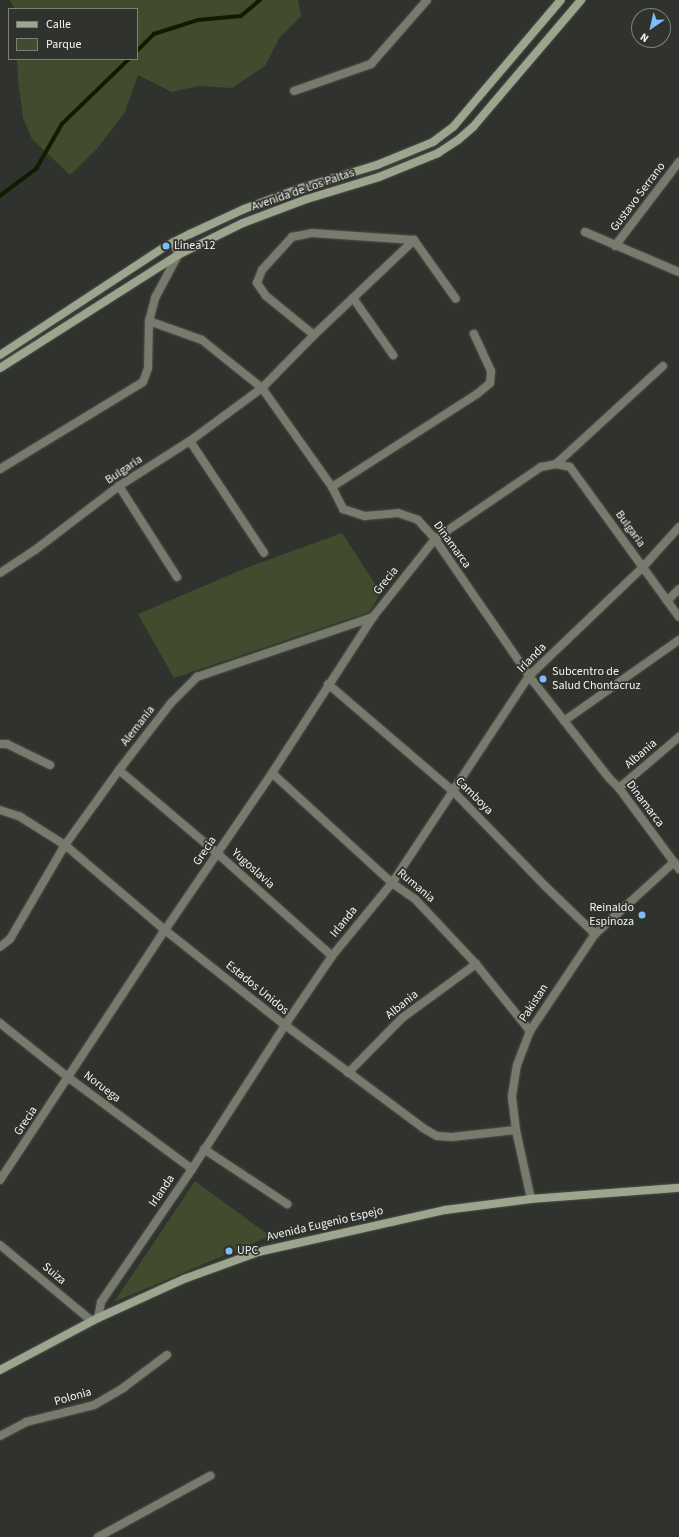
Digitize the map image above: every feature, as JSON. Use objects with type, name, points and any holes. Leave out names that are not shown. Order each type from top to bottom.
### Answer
[{"type":"main road","name":"Avenida de Los Paltas","points":[[0,355],[174,242],[244,209],[301,188],[377,166],[433,142],[454,126],[561,0]]},
{"type":"main road","name":"Avenida de Los Paltas","points":[[0,368],[178,255],[243,223],[307,199],[379,177],[438,153],[451,145],[473,127],[580,0]]},
{"type":"main road","name":"Avenida Eugenio Espejo","points":[[0,1370],[95,1320],[184,1279],[258,1252],[445,1210],[531,1199],[679,1188]]},
{"type":"street","points":[[294,91],[371,64],[427,0]]},
{"type":"street","name":"Gustavo Serrano","points":[[615,246],[679,162]]},
{"type":"street","points":[[585,232],[679,272]]},
{"type":"street","points":[[314,335],[266,296],[257,283],[262,270],[292,237],[312,233],[414,240],[456,299]]},
{"type":"street","name":"Bulgaria","points":[[0,573],[35,550],[119,486],[190,441],[262,388],[314,335],[414,240]]},
{"type":"street","points":[[0,469],[143,382],[148,368],[149,321],[155,298],[178,255],[174,242]]},
{"type":"street","points":[[353,298],[393,355]]},
{"type":"street","name":"Dinamarca","points":[[149,321],[202,340],[262,388],[332,487],[344,509],[365,516],[398,512],[418,520],[435,539],[529,676],[609,778],[619,788],[676,866]]},
{"type":"street","points":[[332,487],[477,394],[490,383],[491,371],[474,334]]},
{"type":"street","points":[[556,464],[663,366]]},
{"type":"street","points":[[190,441],[264,552]]},
{"type":"street","name":"Bulgaria","points":[[556,464],[570,467],[679,617]]},
{"type":"street","name":"Grecia","points":[[0,1180],[69,1078],[165,930],[272,773],[328,684],[373,617],[435,539],[541,467],[556,464]]},
{"type":"street","points":[[119,486],[177,577]]},
{"type":"street","name":"Irlanda","points":[[95,1320],[101,1302],[192,1169],[285,1025],[332,956],[392,883],[529,676],[643,567],[679,527]]},
{"type":"street","points":[[667,601],[679,589]]},
{"type":"street","name":"Alemania","points":[[0,947],[10,939],[65,845],[119,770],[171,703],[197,677],[373,617]]},
{"type":"street","points":[[564,721],[679,640]]},
{"type":"street","name":"Camboya","points":[[328,684],[453,790],[544,885],[594,934]]},
{"type":"street","name":"Albania","points":[[619,788],[679,737]]},
{"type":"street","points":[[0,744],[8,744],[50,765]]},
{"type":"street","name":"Yugoslavia","points":[[119,770],[218,854],[332,956]]},
{"type":"street","name":"Rumania","points":[[272,773],[392,883],[415,898],[476,964],[530,1031]]},
{"type":"street","name":"Estados Unidos","points":[[0,810],[19,816],[65,845],[165,930],[285,1025],[423,1128],[437,1136],[452,1137],[516,1130]]},
{"type":"street","name":"Pakistan","points":[[531,1199],[516,1130],[512,1096],[517,1065],[530,1031],[594,934],[676,866]]},
{"type":"street","name":"Albania","points":[[348,1073],[402,1018],[476,964]]},
{"type":"street","name":"Noruega","points":[[0,1023],[69,1078],[192,1169]]},
{"type":"street","points":[[204,1149],[287,1204]]},
{"type":"street","name":"Suiza","points":[[0,1245],[95,1320]]},
{"type":"street","name":"Polonia","points":[[0,1436],[26,1422],[94,1405],[123,1388],[167,1355]]},
{"type":"street","points":[[98,1537],[210,1476]]},
{"type":"green space","points":[[10,0],[298,0],[301,16],[280,37],[265,66],[232,88],[198,86],[172,92],[138,75],[125,112],[96,150],[70,175],[32,139],[23,118],[17,60],[138,60],[138,8],[14,8]]},
{"type":"green space","points":[[342,533],[381,593],[369,612],[174,678],[138,614],[246,568]]},
{"type":"green space","points":[[195,1181],[270,1236],[114,1302]]},
{"type":"waterway","points":[[138,50],[154,34],[198,20],[241,16],[260,0]]},
{"type":"waterway","points":[[0,196],[36,169],[62,124],[128,60]]},
{"type":"place","name":"Linea 12","points":[[166,246]]},
{"type":"place","name":"Subcentro de Salud Chontacruz","points":[[543,679]]},
{"type":"place","name":"Reinaldo Espinoza","points":[[642,915]]},
{"type":"place","name":"UPC","points":[[229,1251]]}]
